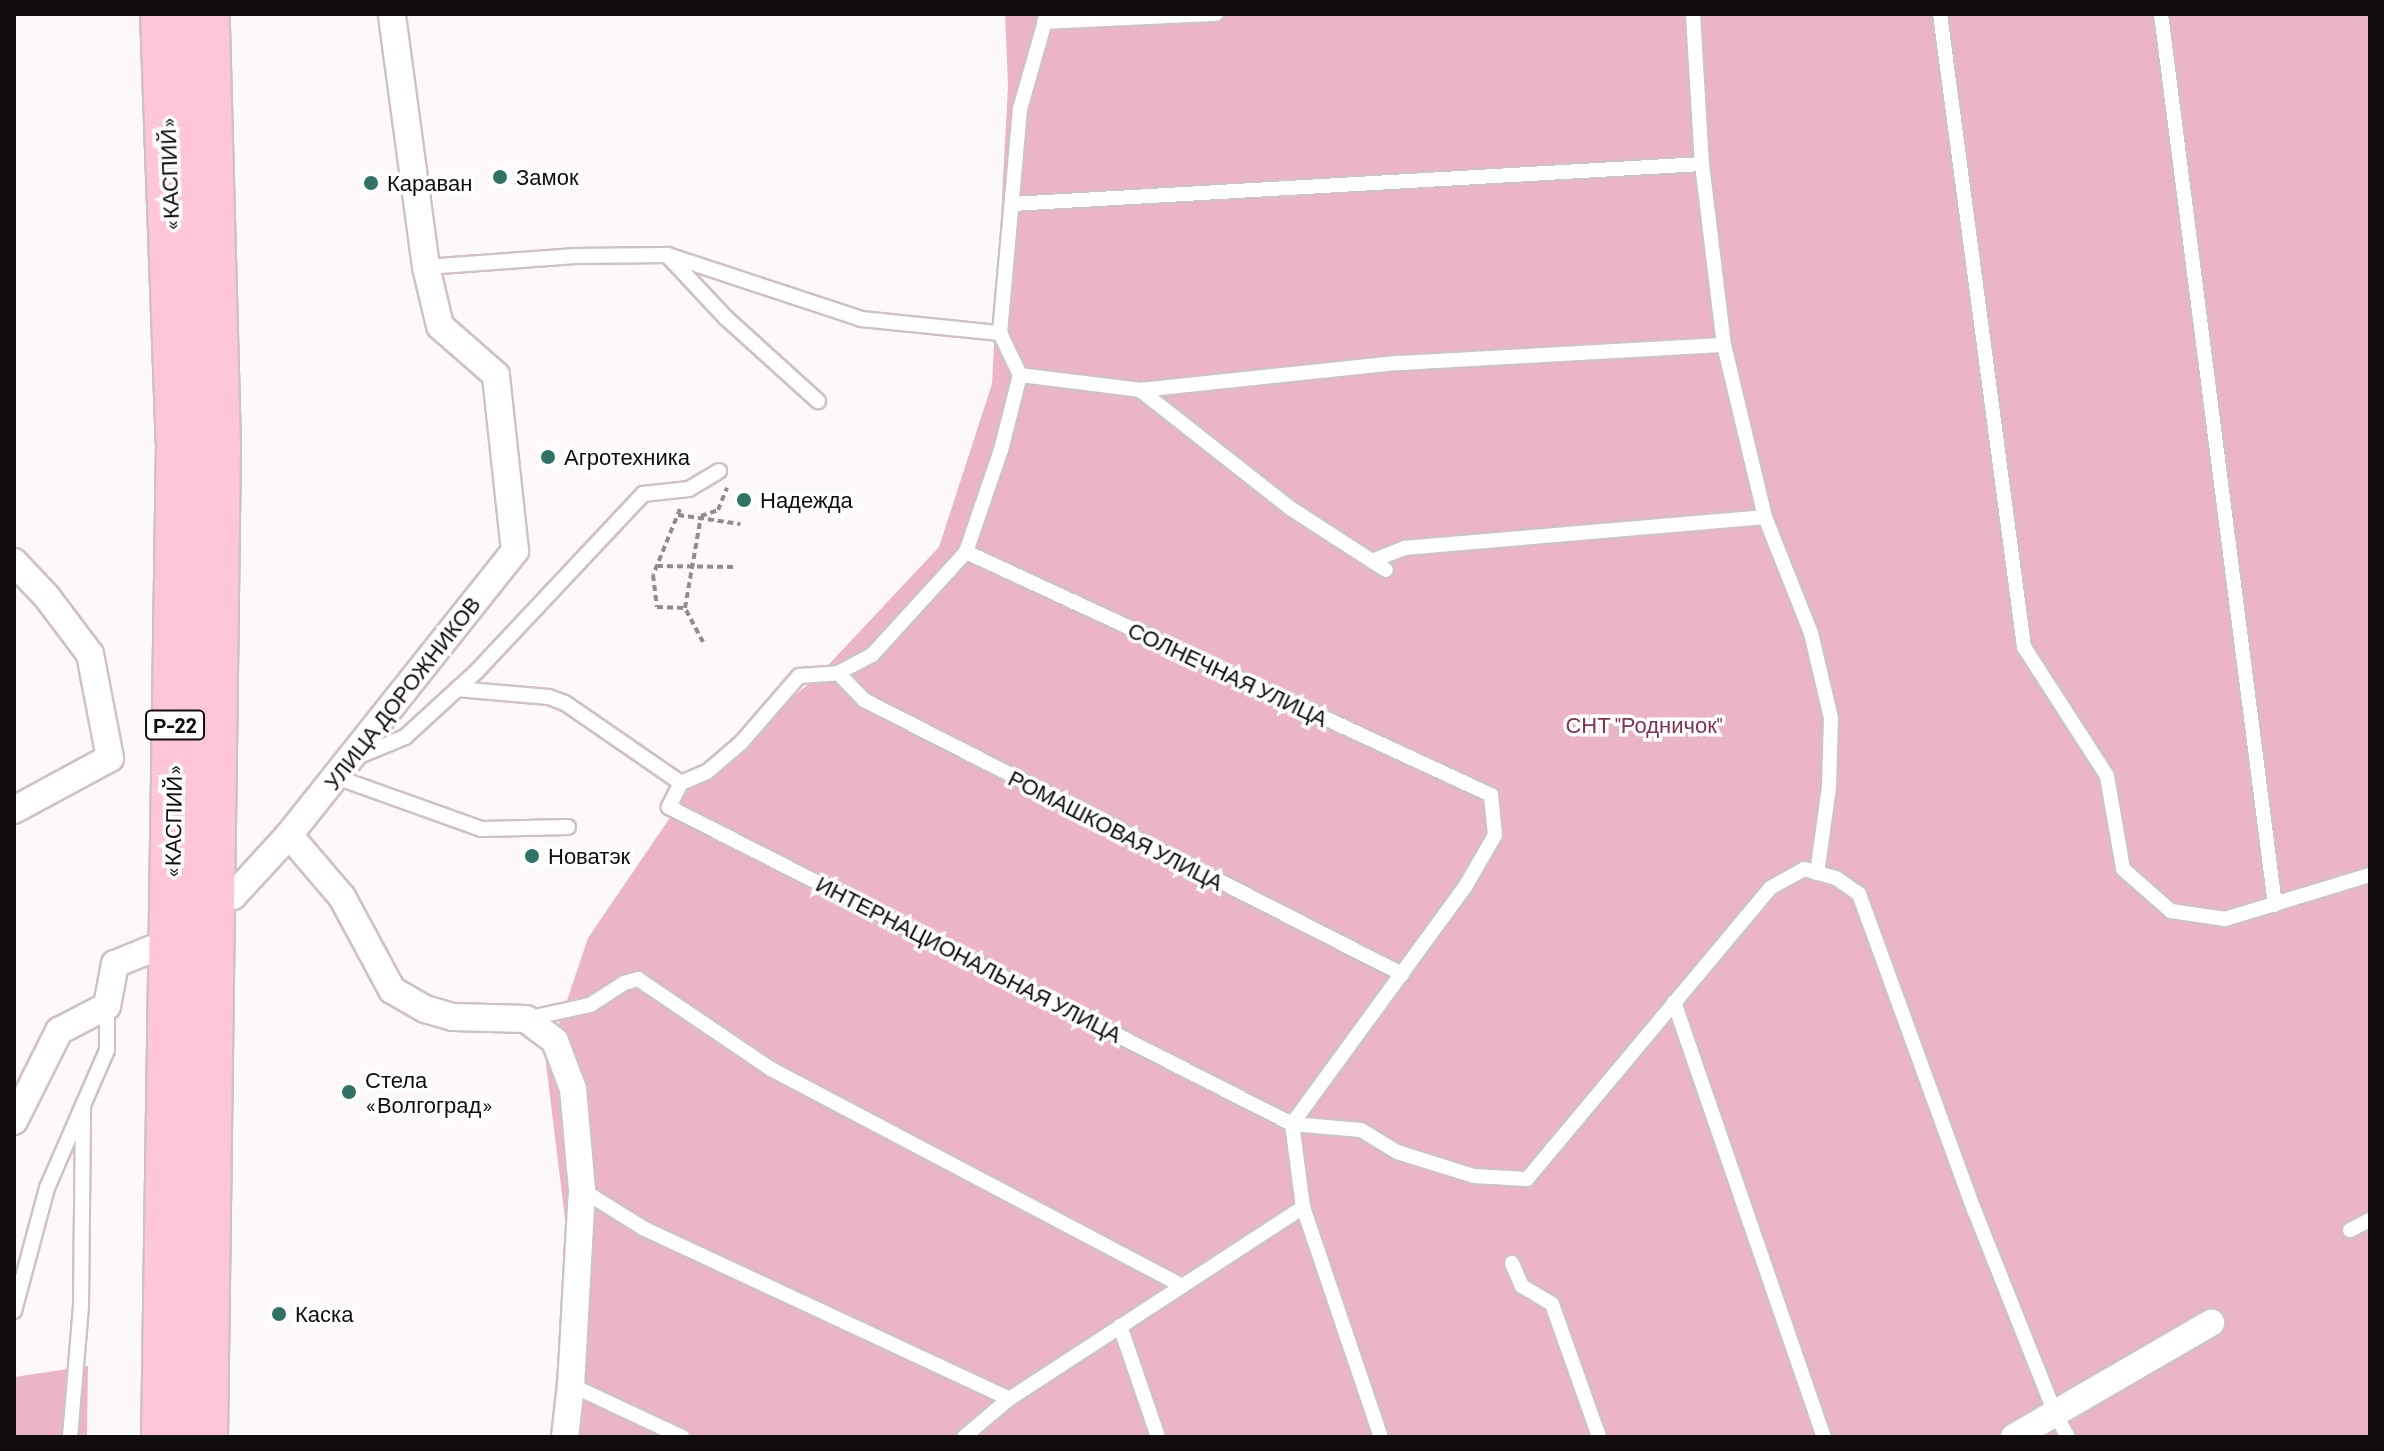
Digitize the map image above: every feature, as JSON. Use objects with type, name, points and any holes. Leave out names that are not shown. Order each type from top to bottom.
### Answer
[{"type":"highway","name":"«КАСПИЙ»","points":[[163,14],[179,443],[208,916],[164,1437]]},
{"type":"highway","name":"«КАСПИЙ»","points":[[205,1437],[208,916],[218,447],[207,14]]},
{"type":"street","points":[[392,14],[426,267]]},
{"type":"street","name":"УЛИЦА ДОРОЖНИКОВ","points":[[208,916],[289,835],[515,551],[496,375],[440,326],[426,267]]},
{"type":"street","points":[[14,562],[47,597],[90,654],[110,758],[14,810]]},
{"type":"street","points":[[289,835],[342,897],[392,990],[425,1009],[453,1017],[526,1019],[555,1041],[573,1089],[582,1190],[571,1385],[565,1437]]},
{"type":"street","points":[[14,1118],[59,1031],[107,1006],[115,964],[208,916]]},
{"type":"street","points":[[2014,1437],[2211,1323]]},
{"type":"lane","points":[[457,689],[549,697],[565,703],[681,783],[707,772],[741,743],[799,676],[838,673],[872,655],[966,552],[1001,450],[1020,375],[1000,333],[1020,109],[1046,18],[1216,14]]},
{"type":"lane","points":[[1693,14],[1702,164],[1724,345],[1765,517],[1811,633],[1831,718],[1829,787],[1817,873]]},
{"type":"lane","points":[[1940,14],[2024,647],[2107,776],[2123,869],[2171,911],[2225,919],[2370,875]]},
{"type":"lane","points":[[2161,14],[2275,905]]},
{"type":"lane","points":[[1012,204],[1702,164]]},
{"type":"lane","points":[[667,255],[726,318],[818,401]]},
{"type":"lane","points":[[426,267],[576,256],[667,255],[861,319],[1000,333]]},
{"type":"lane","points":[[1020,375],[1140,390],[1399,363],[1724,345]]},
{"type":"lane","points":[[1140,390],[1290,508],[1386,570]]},
{"type":"lane","points":[[344,768],[405,737],[457,689],[643,494],[689,489],[719,471]]},
{"type":"lane","points":[[1372,561],[1405,548],[1765,517]]},
{"type":"lane","name":"СОЛНЕЧНАЯ УЛИЦА","points":[[966,552],[1491,795],[1495,835],[1465,887],[1402,974]]},
{"type":"lane","name":"РОМАШКОВАЯ УЛИЦА","points":[[838,673],[864,700],[1402,974]]},
{"type":"lane","points":[[344,768],[481,829],[568,827]]},
{"type":"lane","name":"ИНТЕРНАЦИОНАЛЬНАЯ УЛИЦА","points":[[681,783],[669,807],[1292,1124]]},
{"type":"lane","points":[[1292,1124],[1361,1130],[1397,1152],[1474,1176],[1527,1179],[1770,888],[1804,869],[1836,878],[1859,894],[1975,1212],[2055,1413],[2068,1437]]},
{"type":"lane","points":[[1381,1437],[1303,1207],[1292,1124],[1402,974]]},
{"type":"lane","points":[[526,1019],[590,1005],[624,983],[638,979],[771,1069],[1182,1286]]},
{"type":"lane","points":[[1674,1002],[1824,1437]]},
{"type":"lane","points":[[14,1311],[47,1188],[107,1050],[107,1006]]},
{"type":"lane","points":[[70,1437],[81,1305],[83,1105]]},
{"type":"lane","points":[[582,1190],[643,1228],[1009,1399]]},
{"type":"lane","points":[[964,1437],[1009,1399],[1303,1207]]},
{"type":"lane","points":[[2350,1230],[2370,1220]]},
{"type":"lane","points":[[1512,1263],[1522,1286],[1552,1304],[1599,1437]]},
{"type":"lane","points":[[1120,1326],[1158,1437]]},
{"type":"lane","points":[[571,1385],[682,1437]]},
{"type":"path","points":[[685,608],[657,607],[653,575],[689,489],[728,485],[718,510],[701,516]]},
{"type":"path","points":[[678,515],[740,524]]},
{"type":"path","points":[[701,516],[685,608],[703,642]]},
{"type":"path","points":[[657,566],[692,569],[737,567]]},
{"type":"green space","name":"СНТ \"Родничок\"","points":[[1005,14],[2370,14],[2370,1437],[550,1437],[569,1252],[546,1063],[588,938],[699,775],[817,677],[939,547],[992,384],[1008,86]]},
{"type":"green space","points":[[88,1366],[87,1437],[14,1437],[14,1377]]},
{"type":"place","name":"Замок","points":[[500,177]]},
{"type":"place","name":"Караван","points":[[371,183]]},
{"type":"place","name":"Агротехника","points":[[548,457]]},
{"type":"place","name":"Надежда","points":[[744,500]]},
{"type":"place","name":"Новатэк","points":[[532,856]]},
{"type":"place","name":"Стела «Волгоград»","points":[[349,1092]]},
{"type":"place","name":"Каска","points":[[279,1314]]}]
